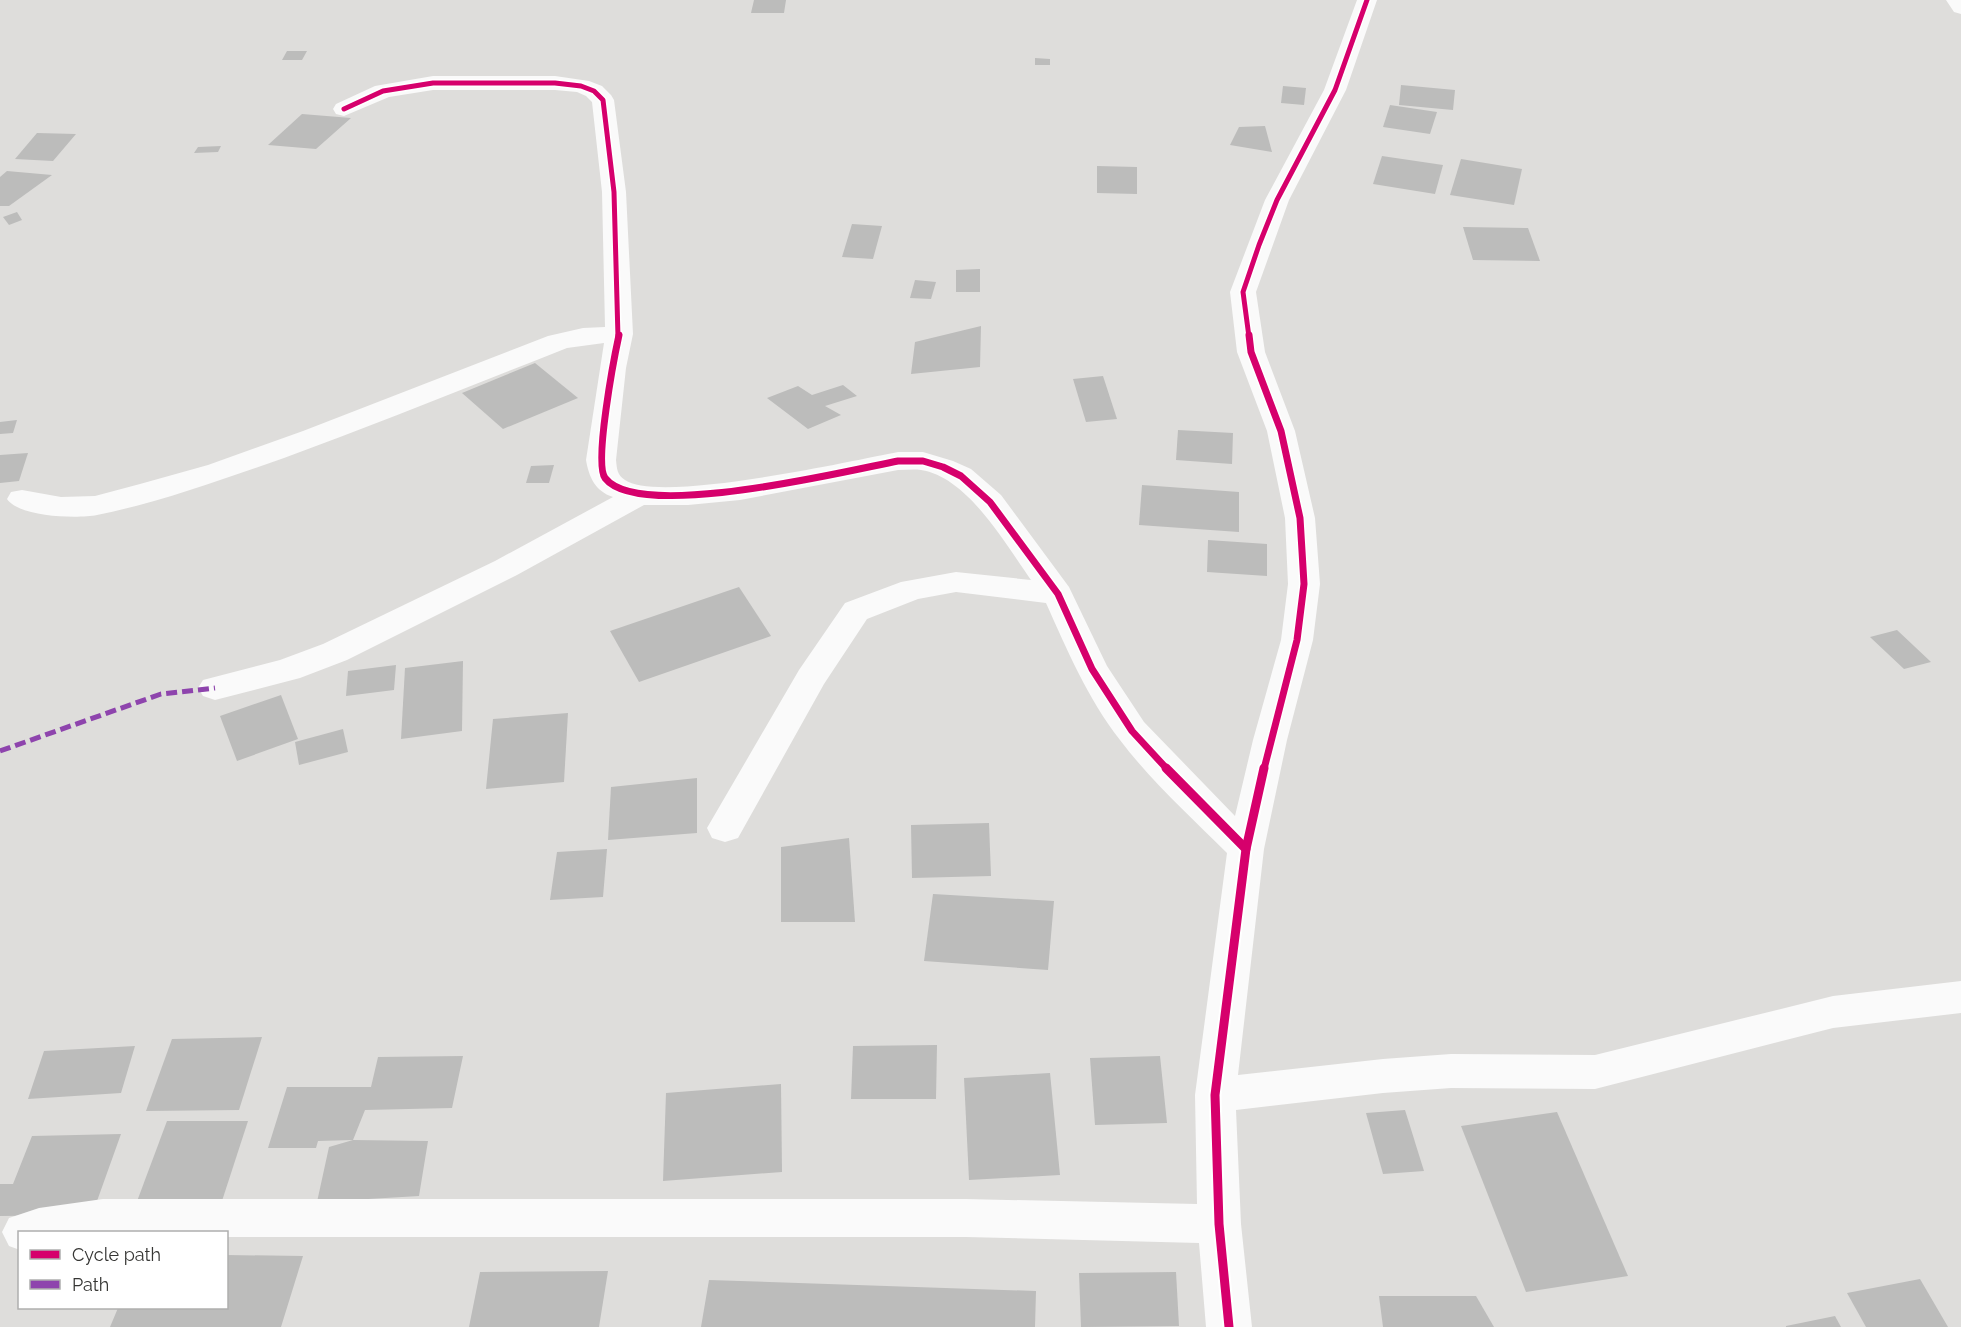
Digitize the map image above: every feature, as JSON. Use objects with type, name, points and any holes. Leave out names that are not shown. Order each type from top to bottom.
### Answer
[{"type":"street","points":[[1229,1327],[1220,1224],[1215,1095],[1246,849],[1270,740],[1297,640],[1304,584],[1300,518],[1281,431],[1251,352],[1243,292],[1258,245],[1277,200],[1335,90],[1367,0]]},
{"type":"street","points":[[1956,0],[1961,8]]},
{"type":"street","points":[[344,109],[383,91],[417,84],[555,83],[581,86],[594,91],[603,100],[614,192],[619,334],[612,368],[601,460],[604,477],[616,488],[639,495],[688,496],[740,491],[874,464],[923,461],[961,476],[976,487],[1010,528],[1058,594],[1092,669],[1132,731],[1184,788],[1246,849]]},
{"type":"street","points":[[22,499],[61,507],[95,506],[151,491],[218,471],[292,444],[558,342],[583,336],[619,334]]},
{"type":"street","points":[[215,688],[288,670],[335,652],[506,568],[639,495]]},
{"type":"street","points":[[725,828],[811,678],[856,611],[912,589],[956,582],[1058,594]]},
{"type":"street","points":[[1215,1095],[1411,1074],[1485,1070],[1595,1072],[1833,1012],[1961,997]]},
{"type":"street","points":[[30,1231],[103,1218],[966,1218],[1220,1224]]},
{"type":"street","points":[[0,1240],[18,1235]]},
{"type":"building","points":[[754,0],[786,0],[784,13],[751,13]]},
{"type":"building","points":[[287,51],[307,51],[302,60],[282,60]]},
{"type":"building","points":[[1035,58],[1050,59],[1050,65],[1035,65]]},
{"type":"building","points":[[1401,85],[1455,90],[1453,110],[1399,105]]},
{"type":"building","points":[[1283,86],[1306,88],[1304,105],[1281,103]]},
{"type":"building","points":[[1390,105],[1437,112],[1430,134],[1383,127]]},
{"type":"building","points":[[302,114],[351,118],[316,149],[268,145]]},
{"type":"building","points":[[1265,126],[1272,152],[1230,145],[1239,127]]},
{"type":"building","points":[[37,133],[76,134],[53,161],[15,159]]},
{"type":"building","points":[[221,146],[218,152],[194,153],[198,147]]},
{"type":"building","points":[[1382,156],[1443,165],[1435,194],[1373,184]]},
{"type":"building","points":[[1461,159],[1522,169],[1514,205],[1450,195]]},
{"type":"building","points":[[1097,166],[1137,167],[1137,194],[1097,193]]},
{"type":"building","points":[[7,171],[52,175],[9,206],[0,206],[0,177]]},
{"type":"building","points":[[17,212],[22,220],[9,225],[3,217]]},
{"type":"building","points":[[852,224],[882,226],[873,259],[842,257]]},
{"type":"building","points":[[1463,227],[1528,228],[1540,261],[1473,260]]},
{"type":"building","points":[[980,269],[980,292],[956,292],[956,270]]},
{"type":"building","points":[[915,280],[936,282],[931,299],[910,298]]},
{"type":"building","points":[[981,326],[980,367],[911,374],[915,342]]},
{"type":"building","points":[[535,363],[578,398],[503,429],[462,393]]},
{"type":"building","points":[[1103,376],[1117,419],[1086,422],[1073,379]]},
{"type":"building","points":[[843,385],[857,396],[825,406],[841,415],[808,429],[767,398],[798,386],[812,395]]},
{"type":"building","points":[[17,420],[13,433],[0,434],[0,422]]},
{"type":"building","points":[[1178,430],[1233,433],[1232,464],[1176,460]]},
{"type":"building","points":[[28,453],[19,481],[0,483],[0,455]]},
{"type":"building","points":[[554,465],[549,483],[526,483],[531,466]]},
{"type":"building","points":[[1142,485],[1239,492],[1239,532],[1139,525]]},
{"type":"building","points":[[1208,540],[1267,544],[1267,576],[1207,572]]},
{"type":"building","points":[[739,587],[771,636],[639,682],[610,631]]},
{"type":"building","points":[[1897,630],[1931,662],[1904,669],[1870,637]]},
{"type":"building","points":[[463,661],[462,731],[401,739],[405,668]]},
{"type":"building","points":[[396,665],[394,690],[346,696],[348,671]]},
{"type":"building","points":[[281,695],[298,739],[237,761],[220,716]]},
{"type":"building","points":[[568,713],[564,782],[486,789],[493,719]]},
{"type":"building","points":[[343,729],[348,752],[299,765],[295,742]]},
{"type":"building","points":[[697,778],[697,833],[608,840],[611,787]]},
{"type":"building","points":[[989,823],[991,876],[912,878],[911,825]]},
{"type":"building","points":[[849,838],[855,922],[781,922],[781,847]]},
{"type":"building","points":[[607,849],[603,897],[550,900],[557,852]]},
{"type":"building","points":[[933,894],[1054,901],[1048,970],[924,961]]},
{"type":"building","points":[[262,1037],[239,1110],[146,1111],[172,1039]]},
{"type":"building","points":[[937,1045],[936,1099],[851,1099],[853,1046]]},
{"type":"building","points":[[135,1046],[121,1093],[28,1099],[44,1051]]},
{"type":"building","points":[[463,1056],[452,1108],[365,1110],[353,1140],[318,1141],[316,1148],[268,1148],[287,1087],[371,1087],[378,1057]]},
{"type":"building","points":[[1160,1056],[1167,1123],[1095,1125],[1090,1058]]},
{"type":"building","points":[[1050,1073],[1060,1175],[969,1180],[964,1078]]},
{"type":"building","points":[[781,1084],[782,1172],[663,1181],[666,1093]]},
{"type":"building","points":[[1405,1110],[1424,1171],[1383,1174],[1366,1113]]},
{"type":"building","points":[[1557,1112],[1628,1276],[1526,1292],[1461,1126]]},
{"type":"building","points":[[167,1121],[248,1121],[221,1204],[136,1204]]},
{"type":"building","points":[[121,1134],[92,1215],[0,1216],[0,1184],[13,1184],[32,1136]]},
{"type":"building","points":[[353,1140],[428,1141],[419,1196],[317,1202],[329,1147]]},
{"type":"building","points":[[228,1255],[303,1256],[281,1327],[110,1327],[118,1309],[228,1309]]},
{"type":"building","points":[[608,1271],[599,1327],[469,1327],[480,1272]]},
{"type":"building","points":[[1176,1272],[1179,1326],[1081,1327],[1079,1273]]},
{"type":"building","points":[[1920,1279],[1948,1327],[1866,1327],[1847,1293]]},
{"type":"building","points":[[709,1280],[1036,1291],[1035,1327],[701,1327]]},
{"type":"building","points":[[1379,1296],[1476,1296],[1494,1327],[1383,1327]]},
{"type":"building","points":[[1835,1316],[1841,1327],[1786,1327],[1786,1326]]},
{"type":"marked path","points":[[0,751],[161,694],[215,688]]},
{"type":"cycle path","points":[[1229,1327],[1219,1224],[1215,1095],[1246,849],[1270,740],[1297,640],[1304,584],[1300,518],[1281,431],[1251,352],[1243,292],[1277,200],[1335,90],[1367,0]]},
{"type":"cycle path","points":[[344,109],[383,91],[433,83],[555,83],[581,86],[594,91],[603,100],[614,192],[619,334],[612,368],[601,460],[604,477],[616,488],[639,495],[688,496],[740,491],[898,461],[923,461],[961,476],[990,502],[1058,594],[1092,669],[1132,731],[1184,788],[1246,849]]}]
